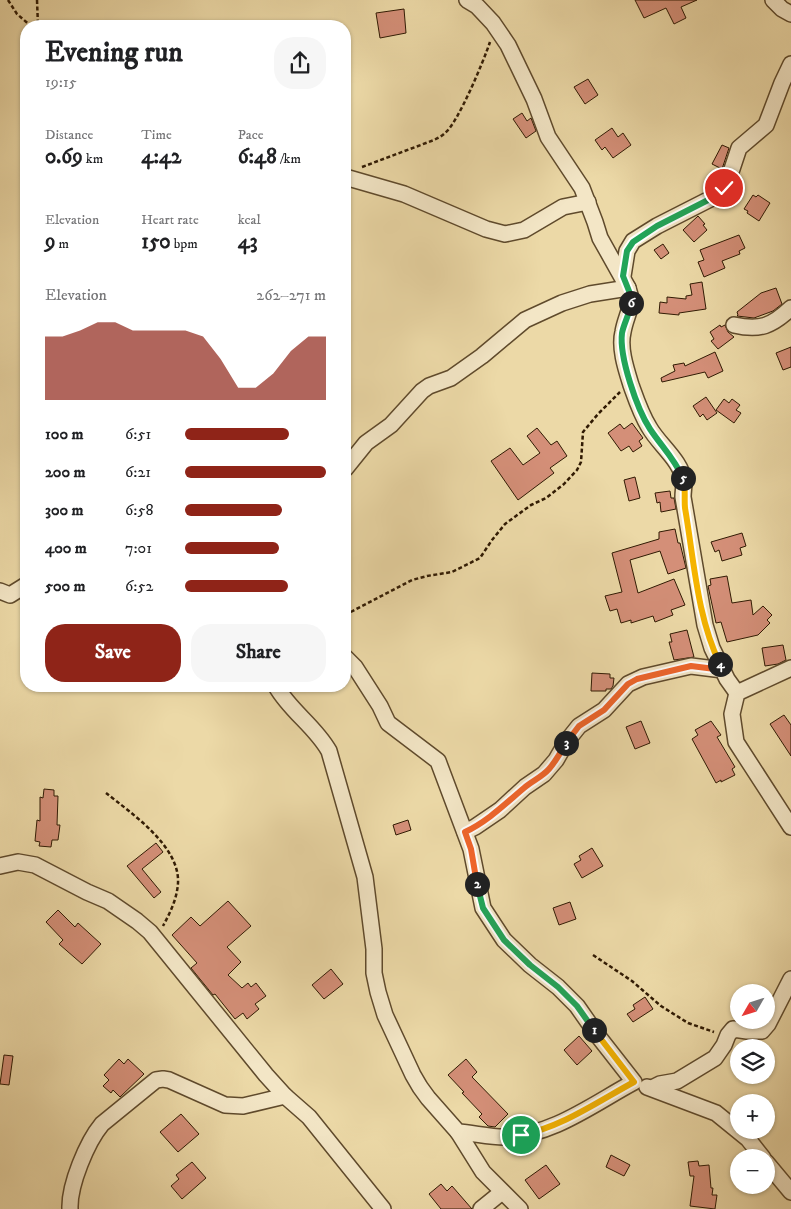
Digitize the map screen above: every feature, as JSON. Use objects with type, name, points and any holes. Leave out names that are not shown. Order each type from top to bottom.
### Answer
[{"type":"street","points":[[467,0],[477,6],[494,23],[508,45],[534,99],[548,137],[582,188],[600,238],[626,282],[632,305],[622,333],[622,347],[630,382],[639,408],[649,428],[676,462],[684,480],[683,497],[704,616],[712,648],[737,693],[732,714],[736,742],[791,827]]},
{"type":"street","points":[[773,0],[782,9],[791,14]]},
{"type":"street","points":[[626,282],[627,251],[633,242],[657,226],[712,198],[724,188],[739,148],[766,125],[791,64]]},
{"type":"street","points":[[351,179],[404,194],[486,229],[505,234],[524,230],[563,207],[588,202]]},
{"type":"street","points":[[351,462],[366,443],[391,425],[422,391],[429,386],[451,378],[482,356],[525,320],[562,303],[626,282]]},
{"type":"street","points":[[734,326],[746,328],[764,326],[778,320],[791,308]]},
{"type":"street","points":[[0,591],[10,596],[20,589]]},
{"type":"street","points":[[351,662],[380,706],[388,723],[438,760],[471,849],[483,908],[504,940],[577,1006],[634,1082],[716,1113],[748,1139],[756,1149]]},
{"type":"street","points":[[465,832],[500,810],[525,787],[544,774],[579,726],[604,710],[628,684],[643,678],[691,666],[723,670]]},
{"type":"street","points":[[737,693],[791,668]]},
{"type":"street","points":[[279,692],[283,699],[320,737],[329,751],[364,870],[374,949],[374,973],[385,1015],[420,1087],[458,1132],[477,1164],[520,1209]]},
{"type":"street","points":[[0,866],[18,862],[28,863],[44,869],[108,901],[137,921],[156,939],[266,1075],[285,1096],[309,1117],[382,1209]]},
{"type":"street","points":[[652,1088],[660,1084],[677,1081],[715,1058],[731,1030],[736,1028],[747,1032],[762,1031],[776,1011],[791,979]]},
{"type":"street","points":[[70,1209],[78,1168],[87,1147],[102,1124],[156,1080],[169,1080],[216,1102],[230,1105],[243,1106],[285,1096]]},
{"type":"street","points":[[458,1132],[503,1137],[540,1132],[557,1125],[634,1082]]},
{"type":"street","points":[[775,1173],[791,1192]]},
{"type":"street","points":[[481,1209],[502,1192]]},
{"type":"path","points":[[8,0],[17,14],[24,20]]},
{"type":"path","points":[[37,0],[38,20]]},
{"type":"path","points":[[360,168],[434,140],[445,133],[454,122],[479,71],[489,45],[494,23]]},
{"type":"path","points":[[351,612],[412,580],[452,572],[480,558],[505,524],[531,505],[546,498],[564,484],[577,470],[581,462],[583,432],[630,382]]},
{"type":"path","points":[[106,793],[151,830],[165,846],[174,864],[178,881],[176,896],[170,913],[156,939]]},
{"type":"path","points":[[593,955],[632,980],[661,1006],[688,1022],[704,1030],[728,1035]]},
{"type":"building","points":[[635,0],[697,0],[681,7],[686,18],[674,24],[666,8],[644,18]]},
{"type":"building","points":[[404,9],[406,33],[380,38],[376,13]]},
{"type":"building","points":[[588,79],[598,95],[585,104],[574,87]]},
{"type":"building","points":[[522,113],[527,121],[531,118],[536,131],[526,138],[513,119]]},
{"type":"building","points":[[612,128],[618,137],[623,133],[631,145],[613,158],[605,147],[602,150],[595,140]]},
{"type":"building","points":[[722,145],[729,148],[722,169],[712,164]]},
{"type":"building","points":[[753,195],[756,197],[758,195],[770,203],[759,221],[744,209]]},
{"type":"building","points":[[698,216],[705,224],[703,225],[707,230],[694,242],[683,230]]},
{"type":"building","points":[[739,235],[745,248],[739,251],[740,254],[722,261],[725,268],[704,277],[698,262],[704,260],[700,250]]},
{"type":"building","points":[[663,244],[669,253],[661,259],[654,250]]},
{"type":"building","points":[[702,282],[706,309],[679,313],[679,315],[659,313],[660,302],[667,303],[667,297],[686,299],[686,296],[692,295],[690,284]]},
{"type":"building","points":[[776,288],[782,304],[773,311],[754,318],[737,316],[737,312],[761,293]]},
{"type":"building","points":[[720,325],[721,327],[725,325],[728,332],[734,337],[718,349],[711,341],[714,339],[710,332]]},
{"type":"building","points":[[791,347],[791,367],[783,370],[776,353]]},
{"type":"building","points":[[715,352],[723,371],[708,378],[705,372],[662,382],[661,378],[675,371],[673,365],[684,363],[685,366]]},
{"type":"building","points":[[706,397],[717,413],[707,420],[703,414],[700,417],[693,406]]},
{"type":"building","points":[[724,399],[729,403],[732,399],[740,405],[736,410],[741,413],[734,423],[716,410]]},
{"type":"building","points":[[632,423],[643,438],[639,441],[642,446],[633,452],[629,446],[621,451],[608,433],[620,424],[624,429]]},
{"type":"building","points":[[537,428],[551,445],[557,441],[567,456],[550,468],[554,473],[518,500],[491,461],[510,448],[523,465],[540,453],[527,436]]},
{"type":"building","points":[[635,477],[640,498],[629,501],[624,480]]},
{"type":"building","points":[[670,491],[671,498],[674,498],[676,509],[661,512],[660,502],[657,503],[655,493]]},
{"type":"building","points":[[675,529],[686,568],[668,574],[660,551],[630,560],[638,593],[674,579],[685,605],[671,610],[673,615],[655,622],[653,616],[631,623],[631,620],[621,623],[617,609],[610,611],[605,596],[622,592],[612,553],[659,539],[659,532]]},
{"type":"building","points":[[742,533],[746,546],[740,548],[742,555],[722,561],[719,550],[715,552],[711,542]]},
{"type":"building","points":[[727,576],[732,603],[751,600],[753,615],[763,606],[772,615],[767,620],[770,623],[758,635],[727,642],[721,622],[716,623],[708,586],[711,585],[710,579]]},
{"type":"building","points":[[687,630],[694,657],[674,660],[669,642],[672,642],[670,634]]},
{"type":"building","points":[[783,645],[786,660],[778,664],[765,666],[762,648]]},
{"type":"building","points":[[592,673],[610,674],[610,678],[614,678],[611,689],[591,691]]},
{"type":"building","points":[[784,715],[791,725],[791,756],[770,724]]},
{"type":"building","points":[[641,721],[650,743],[635,749],[626,727]]},
{"type":"building","points":[[711,721],[721,735],[717,737],[735,767],[732,769],[735,775],[716,783],[692,739],[698,735],[695,730]]},
{"type":"building","points":[[44,789],[54,790],[54,796],[58,796],[57,825],[60,825],[58,840],[52,840],[51,847],[39,846],[40,842],[35,841],[37,820],[40,821],[40,797],[43,798]]},
{"type":"building","points":[[408,820],[411,830],[396,835],[393,825]]},
{"type":"building","points":[[156,843],[163,852],[142,869],[161,892],[154,898],[127,866]]},
{"type":"building","points":[[592,848],[603,866],[582,878],[574,864],[581,860],[579,856]]},
{"type":"building","points":[[228,901],[251,926],[227,947],[241,962],[228,975],[242,988],[248,983],[251,987],[256,983],[266,996],[255,1004],[259,1009],[247,1019],[243,1013],[235,1019],[215,994],[213,995],[191,968],[197,963],[172,935],[191,917],[200,926]]},
{"type":"building","points":[[570,902],[576,919],[559,925],[553,908]]},
{"type":"building","points":[[58,910],[75,927],[78,923],[101,944],[82,964],[59,944],[63,940],[46,922]]},
{"type":"building","points":[[331,969],[343,984],[324,999],[312,985]]},
{"type":"building","points":[[645,997],[653,1009],[633,1022],[627,1014],[635,1009],[633,1005]]},
{"type":"building","points":[[579,1036],[592,1051],[577,1065],[564,1050]]},
{"type":"building","points":[[4,1055],[13,1056],[9,1085],[0,1084]]},
{"type":"building","points":[[119,1059],[124,1064],[128,1059],[144,1074],[120,1097],[113,1090],[111,1093],[103,1086],[109,1080],[104,1075]]},
{"type":"building","points":[[466,1059],[477,1072],[472,1077],[508,1114],[495,1127],[488,1126],[479,1117],[482,1114],[448,1075]]},
{"type":"building","points":[[181,1114],[199,1134],[178,1152],[160,1132]]},
{"type":"building","points":[[611,1155],[630,1165],[624,1176],[606,1167]]},
{"type":"building","points":[[698,1161],[699,1166],[709,1165],[711,1188],[713,1188],[712,1195],[717,1195],[715,1209],[690,1206],[694,1176],[690,1176],[688,1162]]},
{"type":"building","points":[[192,1162],[206,1178],[182,1199],[171,1186],[179,1179],[176,1175]]},
{"type":"building","points":[[546,1165],[560,1184],[539,1199],[525,1180]]},
{"type":"building","points":[[441,1184],[447,1191],[452,1186],[472,1209],[441,1209],[429,1194]]},
{"type":"route","points":[[521,1135],[540,1132],[557,1125],[634,1082],[577,1006],[504,940],[483,908],[471,849],[465,832],[500,810],[525,787],[544,774],[579,726],[604,710],[628,684],[637,679],[691,666],[723,670],[712,648],[706,625],[683,497],[684,480],[676,462],[649,428],[639,408],[625,363],[622,333],[632,305],[631,296],[623,276],[625,257],[633,242],[642,234],[697,207],[724,188]]}]
